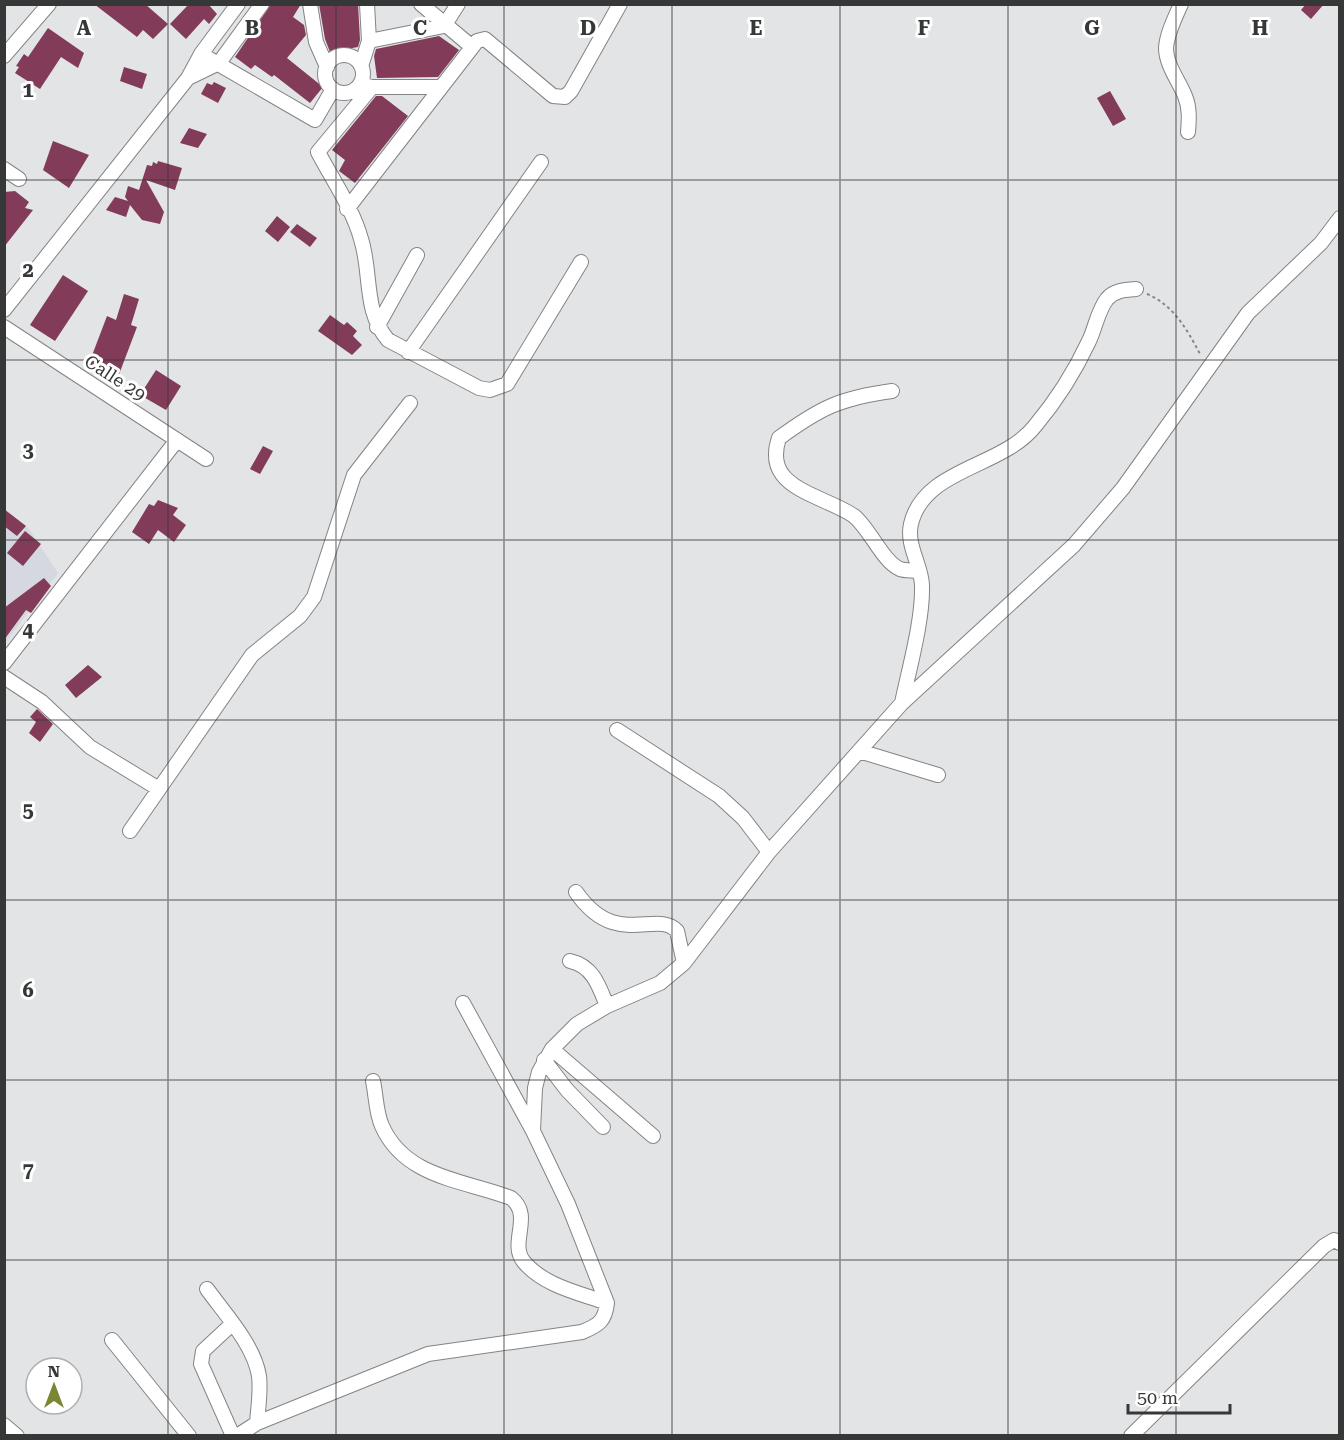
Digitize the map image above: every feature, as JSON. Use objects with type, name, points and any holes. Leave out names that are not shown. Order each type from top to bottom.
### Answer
[{"type":"street","points":[[4,56],[49,4]]},
{"type":"street","points":[[4,310],[188,78],[201,54],[238,4]]},
{"type":"street","points":[[188,78],[219,63],[262,4]]},
{"type":"street","points":[[310,4],[316,42],[327,66],[326,78],[333,89]]},
{"type":"street","points":[[361,66],[369,40],[367,4]]},
{"type":"street","points":[[421,4],[444,26],[471,46]]},
{"type":"street","points":[[369,40],[444,26],[458,4]]},
{"type":"street","points":[[347,210],[439,87],[471,46],[480,39],[485,39],[553,96],[565,97],[571,91],[620,4]]},
{"type":"street","points":[[1181,4],[1169,33],[1166,50],[1174,75],[1186,97],[1189,111],[1188,132]]},
{"type":"street","points":[[201,54],[315,120],[333,89]]},
{"type":"street","points":[[327,66],[335,57],[347,55],[361,66],[363,72],[366,86],[318,152],[361,239],[372,309],[377,327],[388,340],[479,388],[490,390],[507,384],[581,262]]},
{"type":"street","points":[[333,89],[351,91],[366,86],[439,87]]},
{"type":"street","points":[[408,352],[542,162]]},
{"type":"street","points":[[4,169],[19,179]]},
{"type":"street","points":[[533,1131],[535,1088],[548,1055],[577,1024],[607,1006],[660,983],[684,963],[769,852],[902,703],[1074,545],[1123,488],[1248,313],[1321,243],[1340,218]]},
{"type":"street","points":[[377,327],[417,255]]},
{"type":"street","points":[[902,703],[922,585],[911,543],[910,525],[928,495],[940,481],[991,460],[1019,443],[1056,398],[1089,342],[1107,299],[1120,290],[1136,289]]},
{"type":"street","name":"Calle 29","points":[[4,327],[206,459]]},
{"type":"street","points":[[892,391],[852,397],[815,411],[779,438],[776,462],[782,475],[793,483],[855,517],[870,532],[892,564],[900,569],[918,571]]},
{"type":"street","points":[[130,831],[252,655],[300,616],[314,597],[354,475],[410,403]]},
{"type":"street","points":[[4,663],[177,440]]},
{"type":"street","points":[[4,677],[42,702],[90,747],[159,789]]},
{"type":"street","points":[[617,730],[719,796],[743,818],[769,852]]},
{"type":"street","points":[[859,751],[938,775]]},
{"type":"street","points":[[576,892],[586,908],[609,923],[628,927],[665,925],[673,927],[677,931],[684,963]]},
{"type":"street","points":[[570,962],[581,964],[592,975],[607,1006]]},
{"type":"street","points":[[232,1324],[203,1351],[201,1364],[235,1436],[257,1423],[428,1354],[582,1332],[601,1324],[606,1316],[607,1303],[567,1204],[533,1131],[463,1003]]},
{"type":"street","points":[[548,1055],[567,1090],[603,1127]]},
{"type":"street","points":[[548,1055],[653,1136]]},
{"type":"street","points":[[373,1081],[382,1126],[405,1159],[427,1171],[511,1198],[518,1203],[522,1213],[519,1252],[523,1261],[551,1282],[607,1303]]},
{"type":"street","points":[[1131,1436],[1324,1246],[1334,1240],[1340,1243]]},
{"type":"street","points":[[207,1288],[250,1354],[259,1375],[257,1423]]},
{"type":"street","points":[[112,1340],[189,1436]]},
{"type":"street","points":[[4,1425],[17,1436]]},
{"type":"path","points":[[1136,289],[1155,297],[1184,324],[1209,368]]},
{"type":"shaded area","points":[[5,512],[29,529],[58,573],[5,643]]},
{"type":"building","points":[[94,4],[145,4],[168,24],[153,39],[143,30],[137,37]]},
{"type":"building","points":[[189,4],[208,4],[217,14],[209,24],[204,19],[186,39],[170,24]]},
{"type":"building","points":[[271,4],[301,4],[293,17],[304,25],[306,35],[287,58],[323,87],[310,103],[274,75],[272,77],[255,65],[251,69],[235,57]]},
{"type":"building","points":[[319,4],[358,4],[360,40],[358,47],[330,52],[325,39]]},
{"type":"building","points":[[1306,4],[1324,4],[1311,19],[1301,10]]},
{"type":"building","points":[[48,28],[84,53],[78,68],[61,57],[40,89],[15,73],[19,67],[16,66],[24,54],[28,57]]},
{"type":"building","points":[[439,36],[459,50],[438,77],[377,78],[374,56],[376,49]]},
{"type":"building","points":[[124,67],[147,74],[142,89],[120,81]]},
{"type":"building","points":[[214,82],[226,88],[218,103],[201,94],[207,83],[212,85]]},
{"type":"building","points":[[1110,91],[1126,119],[1113,126],[1097,98]]},
{"type":"building","points":[[376,96],[382,96],[408,116],[355,183],[339,171],[345,160],[332,150]]},
{"type":"building","points":[[189,128],[207,134],[198,148],[180,143]]},
{"type":"building","points":[[53,141],[89,155],[69,188],[43,170]]},
{"type":"building","points":[[158,161],[182,168],[175,190],[146,180],[164,212],[160,224],[142,220],[130,205],[126,217],[106,210],[115,197],[128,201],[125,197],[128,186],[139,190],[147,165],[152,166],[153,162],[157,164]]},
{"type":"building","points":[[15,191],[29,202],[25,208],[33,210],[4,247],[4,192]]},
{"type":"building","points":[[277,216],[290,227],[278,242],[265,231]]},
{"type":"building","points":[[297,224],[317,238],[310,247],[290,232]]},
{"type":"building","points":[[63,275],[88,291],[55,341],[30,325]]},
{"type":"building","points":[[124,294],[139,299],[131,325],[137,327],[118,377],[88,366],[107,316],[116,320]]},
{"type":"building","points":[[330,315],[344,325],[347,322],[357,331],[353,336],[362,345],[352,355],[318,331]]},
{"type":"building","points":[[156,370],[181,386],[166,410],[140,395]]},
{"type":"building","points":[[263,446],[273,451],[260,474],[250,469]]},
{"type":"building","points":[[158,500],[178,508],[173,515],[186,525],[174,542],[158,530],[149,544],[132,532],[149,504],[154,506]]},
{"type":"building","points":[[4,509],[26,526],[17,536],[4,526]]},
{"type":"building","points":[[25,531],[41,544],[23,566],[7,553]]},
{"type":"building","points":[[44,578],[51,586],[31,613],[26,610],[4,640],[4,608]]},
{"type":"building","points":[[88,665],[102,677],[76,698],[65,685]]},
{"type":"building","points":[[37,709],[53,724],[40,742],[29,733],[36,722],[30,717]]}]
